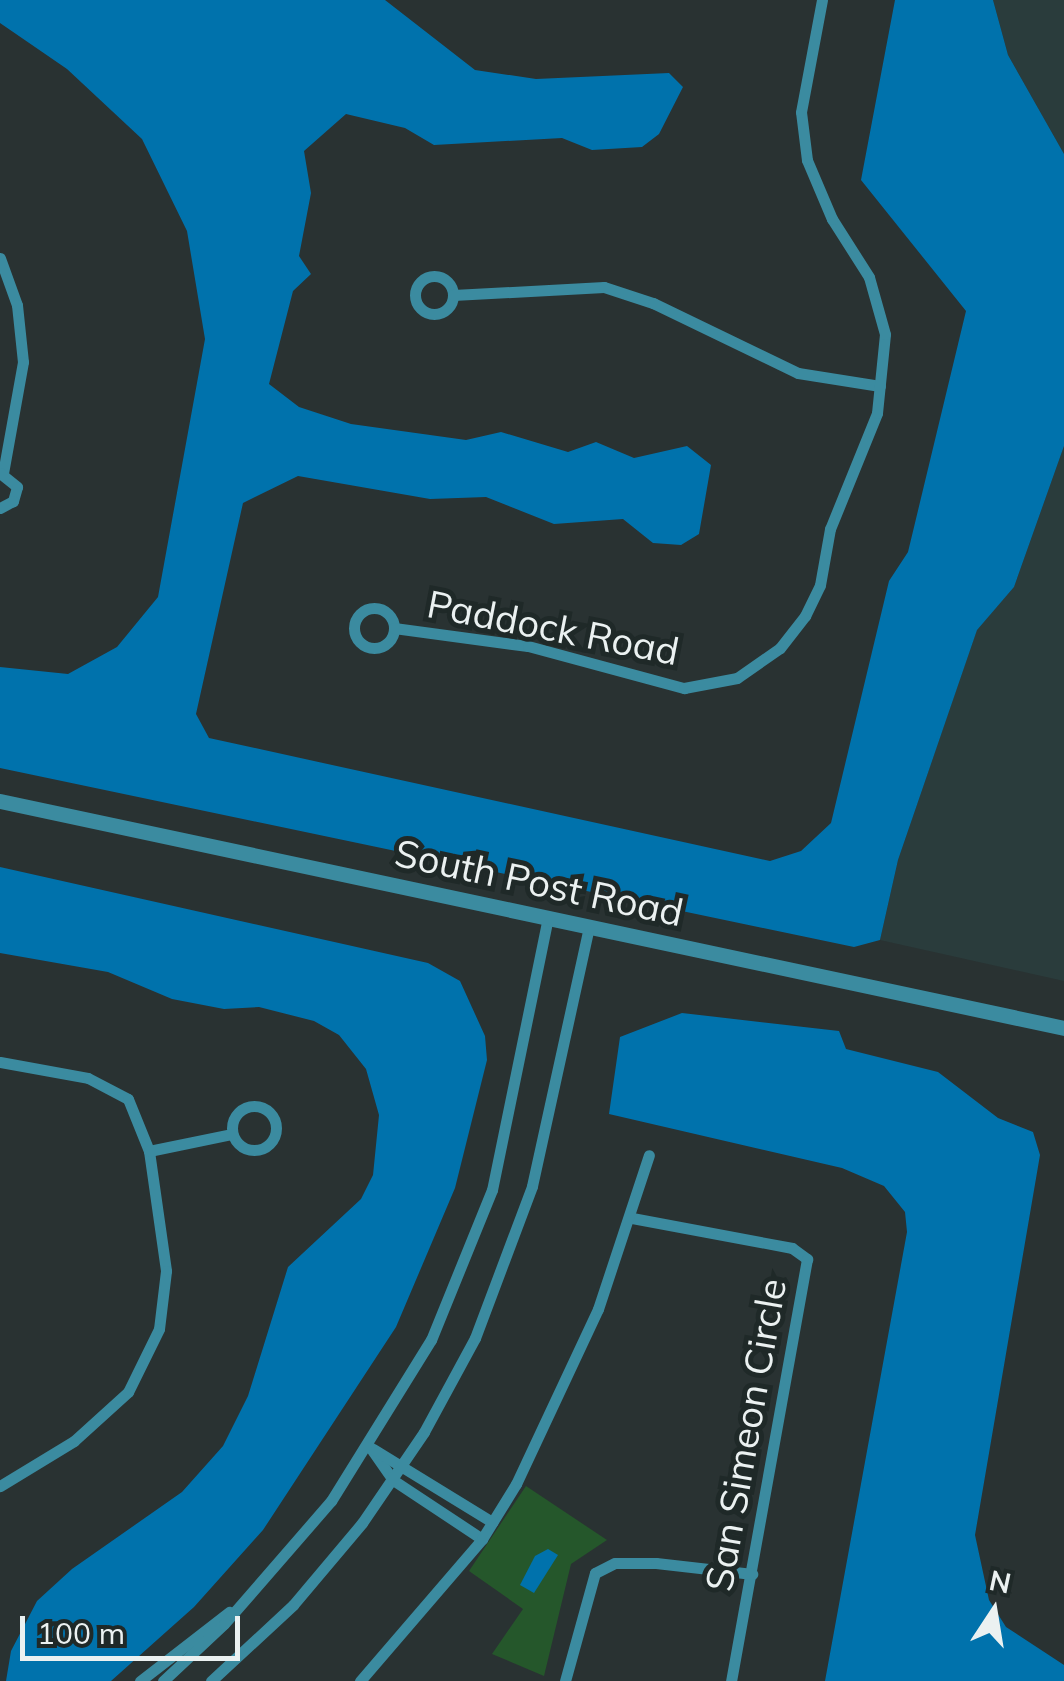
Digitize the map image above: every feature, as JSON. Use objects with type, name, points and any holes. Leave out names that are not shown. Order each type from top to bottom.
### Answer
[{"type":"street","name":"Paddock Road","points":[[394,628],[528,646],[684,688],[737,678],[780,648],[812,601],[830,529],[877,413],[886,334],[868,277],[832,219],[807,160],[801,112],[822,0]]},
{"type":"street","points":[[0,258],[17,305],[23,362],[2,473],[14,481],[16,495],[0,508]]},
{"type":"street","points":[[453,295],[604,288],[652,303],[798,373],[880,386]]},
{"type":"street","name":"South Post Road","points":[[0,801],[1064,1028]]},
{"type":"street","points":[[163,1681],[298,1542],[370,1447],[432,1340],[492,1190],[548,918]]},
{"type":"street","points":[[211,1681],[293,1604],[394,1480],[475,1338],[516,1238],[544,1141],[589,927]]},
{"type":"street","points":[[0,1062],[111,1087],[128,1099],[149,1151],[166,1271],[159,1329],[144,1365],[102,1420],[0,1486]]},
{"type":"street","points":[[149,1151],[232,1134]]},
{"type":"street","points":[[361,1680],[482,1539],[546,1429],[632,1218],[649,1155]]},
{"type":"street","name":"San Simeon Circle","points":[[632,1218],[792,1248],[807,1259],[731,1681]]},
{"type":"street","points":[[370,1447],[405,1463],[492,1522]]},
{"type":"street","points":[[370,1447],[394,1480],[482,1539]]},
{"type":"street","points":[[565,1681],[596,1573],[615,1564],[656,1563],[752,1574]]},
{"type":"street","points":[[140,1681],[229,1612]]},
{"type":"shaded area","points":[[993,0],[1064,0],[1064,154],[1008,55]]},
{"type":"shaded area","points":[[1064,446],[1064,981],[880,940],[898,860],[977,629],[1014,587]]},
{"type":"green space","points":[[526,1486],[607,1540],[571,1564],[544,1676],[492,1654],[523,1609],[469,1571]]},
{"type":"water","points":[[0,0],[385,0],[475,70],[536,79],[669,73],[683,87],[659,134],[642,147],[592,150],[562,138],[434,145],[405,128],[346,114],[304,151],[311,193],[299,256],[311,274],[293,291],[269,384],[299,407],[351,424],[466,440],[501,432],[568,452],[596,442],[634,458],[687,446],[711,465],[699,534],[681,545],[653,543],[623,519],[554,524],[486,497],[430,499],[298,476],[243,503],[196,714],[209,738],[770,861],[801,851],[831,823],[889,581],[908,552],[966,311],[861,180],[895,0],[993,0],[1008,55],[1064,154],[1064,446],[1014,587],[977,630],[898,860],[880,940],[854,947],[0,768],[0,667],[68,674],[117,647],[158,597],[205,339],[187,231],[142,139],[67,69],[0,23]]},
{"type":"water","points":[[0,867],[428,963],[460,981],[485,1036],[487,1060],[455,1188],[396,1327],[263,1530],[194,1607],[111,1681],[6,1681],[11,1651],[37,1601],[72,1569],[182,1492],[223,1446],[248,1396],[288,1267],[361,1199],[373,1175],[379,1115],[366,1069],[339,1035],[314,1021],[259,1007],[224,1009],[172,999],[108,972],[0,953]]},
{"type":"water","points":[[682,1013],[839,1031],[846,1049],[938,1072],[998,1118],[1033,1132],[1040,1155],[975,1535],[989,1600],[1006,1627],[1064,1665],[1064,1681],[825,1681],[907,1232],[905,1212],[884,1186],[842,1168],[609,1114],[620,1037]]},
{"type":"water","points":[[548,1549],[558,1555],[534,1593],[520,1585],[535,1556]]}]
